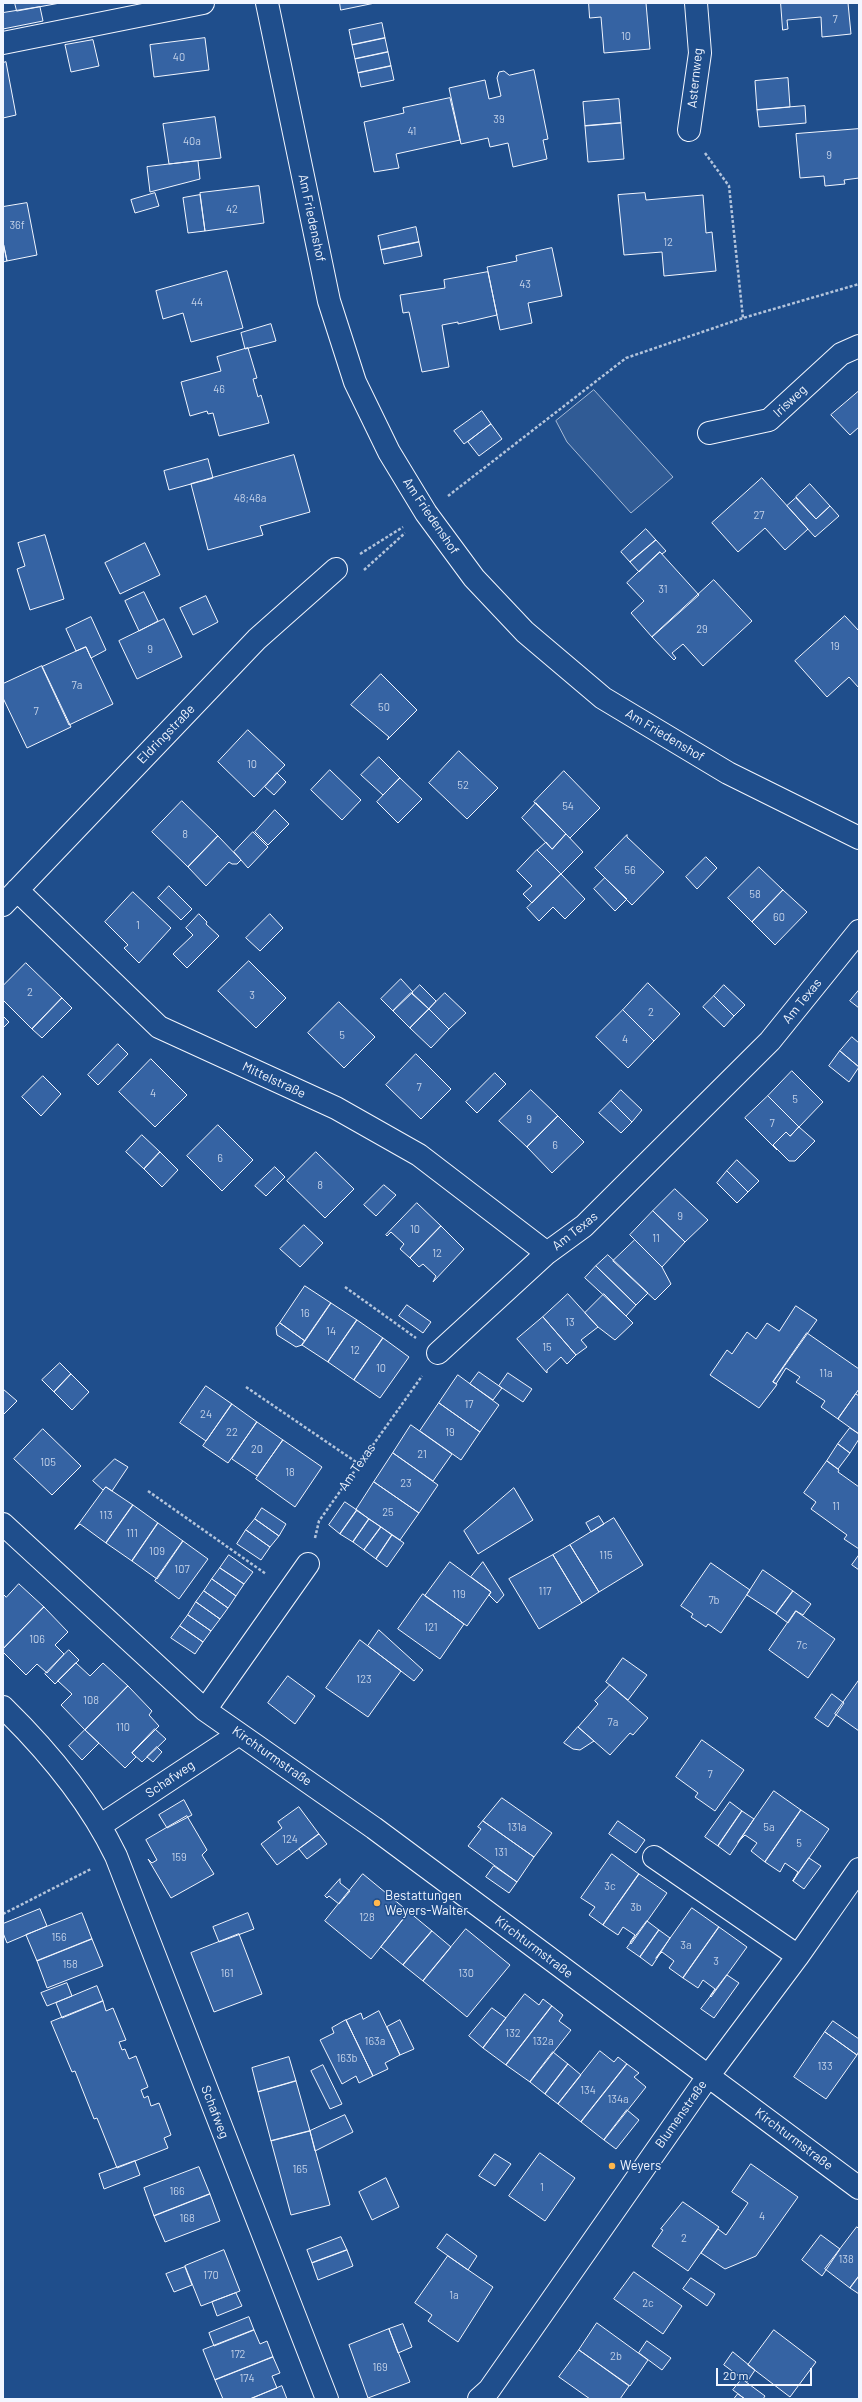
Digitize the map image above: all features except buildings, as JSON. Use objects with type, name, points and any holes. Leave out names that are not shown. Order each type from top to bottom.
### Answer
[{"type":"street","points":[[3,43],[203,3]]},
{"type":"street","name":"Am Friedenshof","points":[[267,3],[329,301],[355,382],[389,452],[426,513],[474,578],[515,621],[603,698],[728,773],[859,838]]},
{"type":"street","name":"Asternweg","points":[[689,130],[700,53],[696,3]]},
{"type":"street","name":"Irisweg","points":[[709,433],[769,420],[841,354],[859,346]]},
{"type":"street","name":"Eldringstraße","points":[[10,897],[257,639],[336,569]]},
{"type":"street","name":"Mittelstraße","points":[[10,897],[159,1027],[336,1108],[419,1155],[546,1253]]},
{"type":"street","name":"Am Texas","points":[[438,1353],[546,1253],[584,1226],[770,1041],[859,931]]},
{"type":"street","name":"Kirchturmstraße","points":[[3,1524],[205,1710],[374,1828],[709,2074],[859,2188]]},
{"type":"street","points":[[205,1710],[308,1564]]},
{"type":"street","name":"Schafweg","points":[[3,1707],[69,1780],[101,1825],[116,1856],[327,2399]]},
{"type":"street","name":"Schafweg","points":[[101,1825],[239,1734]]},
{"type":"street","points":[[654,1857],[798,1956]]},
{"type":"street","name":"Blumenstraße","points":[[487,2396],[709,2074],[798,1956],[859,1869]]},
{"type":"path","points":[[689,130],[729,186],[743,318]]},
{"type":"path","points":[[336,569],[363,571],[426,513],[626,358],[743,318],[859,284]]},
{"type":"path","points":[[336,569],[426,513]]},
{"type":"path","points":[[345,1287],[438,1353]]},
{"type":"path","name":"Am Texas","points":[[319,1521],[438,1353]]},
{"type":"path","points":[[246,1387],[359,1464]]},
{"type":"path","points":[[148,1491],[290,1590]]},
{"type":"path","points":[[3,1914],[116,1856]]},
{"type":"shaded area","points":[[594,390],[673,477],[631,513],[567,442],[556,421]]},
{"type":"place","name":"Bestattungen Weyers-Walter","points":[[377,1903]]},
{"type":"place","name":"Weyers","points":[[612,2166]]}]
